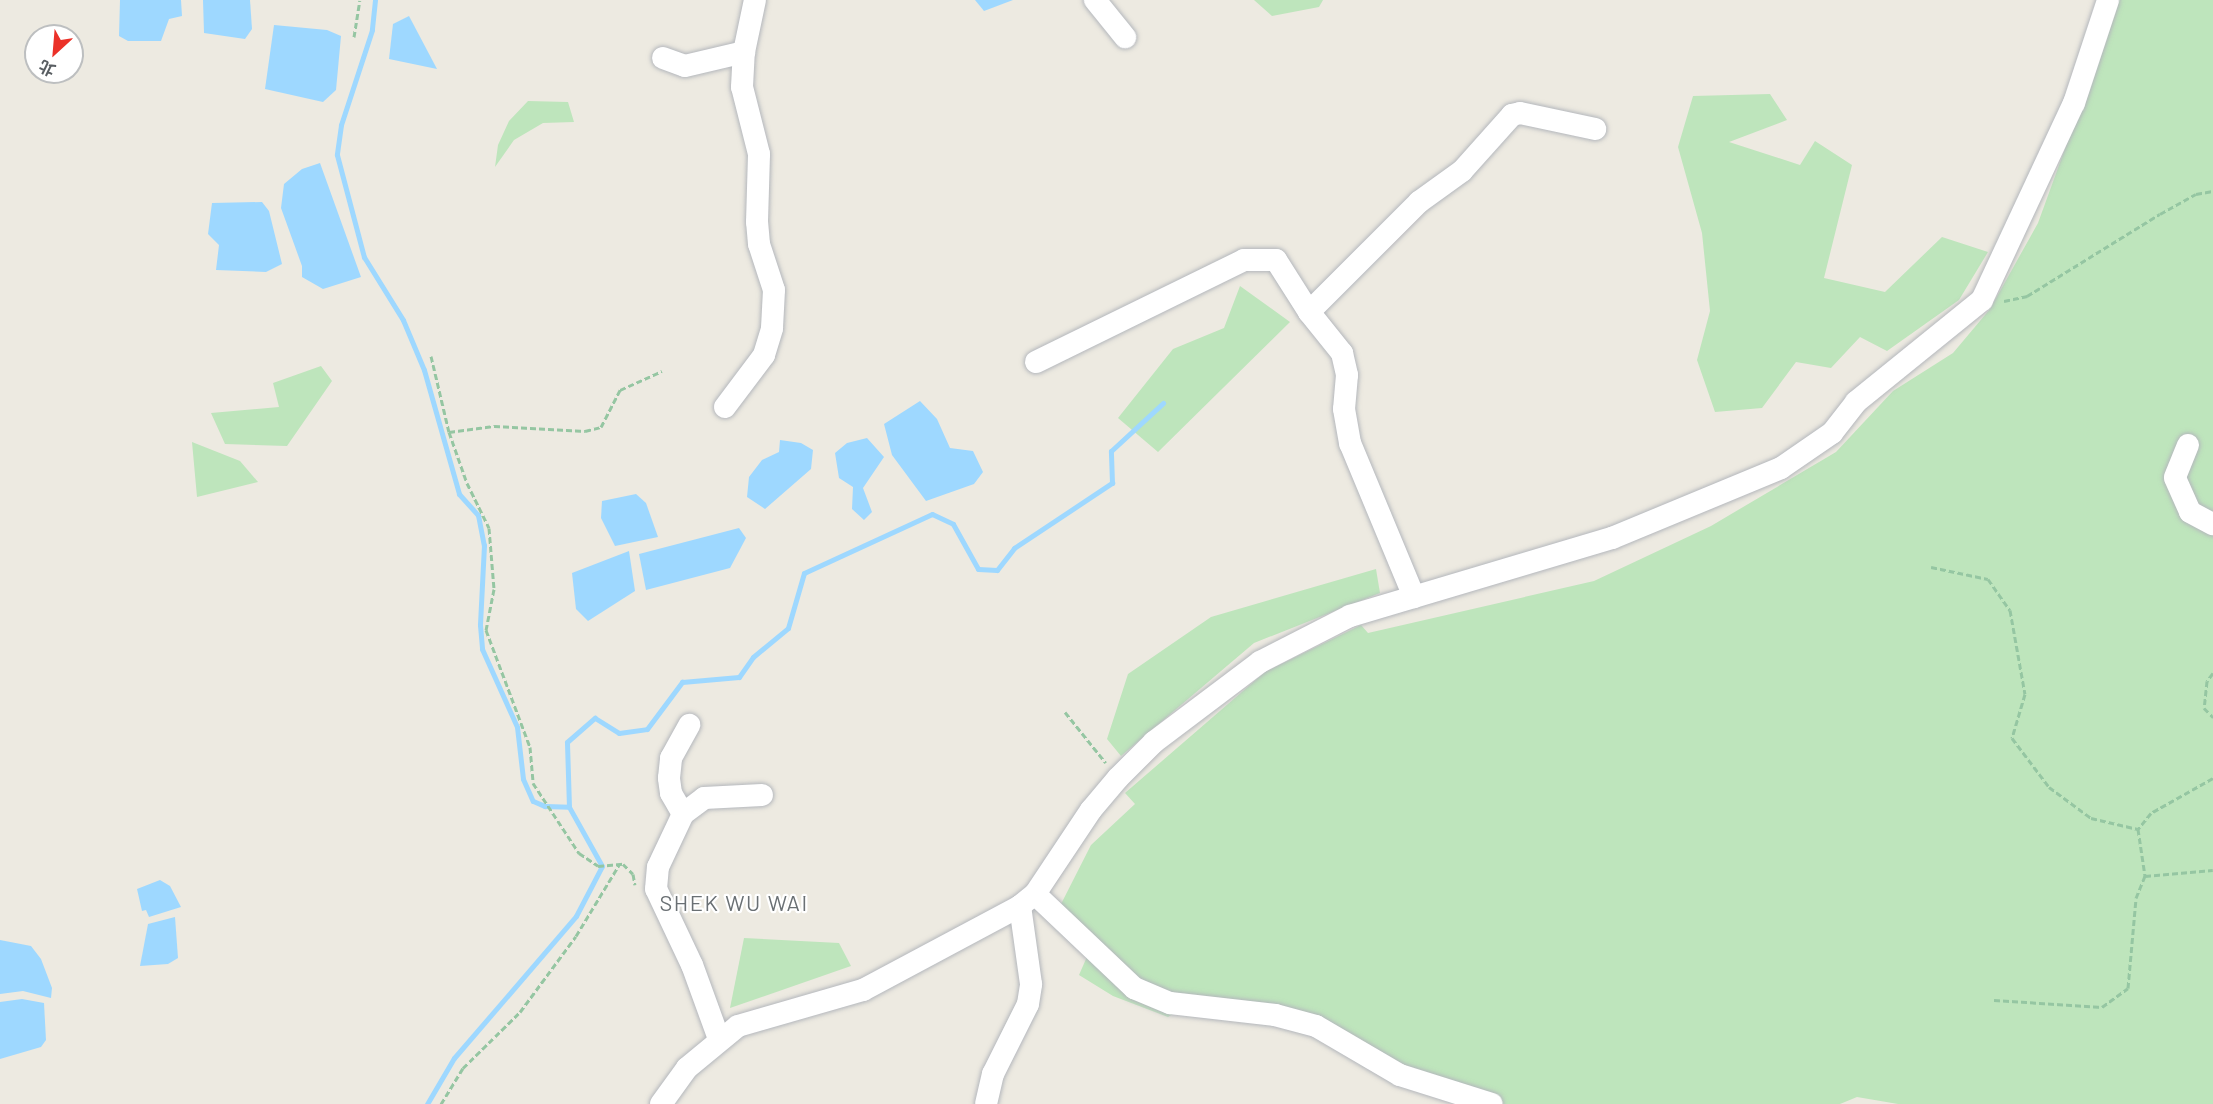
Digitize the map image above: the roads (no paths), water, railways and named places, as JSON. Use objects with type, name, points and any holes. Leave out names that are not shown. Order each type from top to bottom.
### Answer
[{"type":"street","points":[[725,407],[764,355],[774,309],[774,290],[759,244],[759,154],[742,87],[744,52],[755,0]]},
{"type":"street","points":[[1095,0],[1125,37]]},
{"type":"street","points":[[661,1104],[687,1068],[719,1039],[738,1026],[863,990],[1028,900],[1091,810],[1118,778],[1154,742],[1260,662],[1350,616],[1612,538],[1781,468],[1832,433],[1856,402],[1982,300],[2074,103],[2108,0]]},
{"type":"street","points":[[663,58],[685,66],[744,52]]},
{"type":"street","points":[[1309,312],[1419,202],[1462,171],[1512,115],[1521,113],[1595,129]]},
{"type":"street","points":[[1036,362],[1244,260],[1276,260],[1309,312],[1342,353],[1347,375],[1344,409],[1350,443],[1413,597]]},
{"type":"street","points":[[2188,445],[2175,478],[2190,512],[2213,524]]},
{"type":"street","points":[[682,814],[671,793],[670,767],[689,725]]},
{"type":"street","points":[[719,1039],[692,965],[656,889],[665,845],[682,814],[704,798],[762,795]]},
{"type":"street","points":[[986,1104],[993,1074],[1028,1004],[1031,984],[1028,900]]},
{"type":"street","points":[[1028,900],[1134,988],[1170,1003],[1275,1016],[1316,1026],[1400,1075],[1492,1104]]},
{"type":"water","points":[[120,0],[181,0],[182,16],[169,19],[161,41],[128,41],[119,36]]},
{"type":"water","points":[[203,0],[250,0],[252,29],[245,39],[204,33]]},
{"type":"water","points":[[975,0],[1013,0],[984,11]]},
{"type":"water","points":[[409,16],[437,69],[389,59],[393,24]]},
{"type":"water","points":[[274,25],[327,30],[341,36],[336,90],[323,102],[265,89]]},
{"type":"water","points":[[320,163],[361,277],[323,289],[302,277],[302,266],[281,208],[284,184],[302,169]]},
{"type":"water","points":[[262,202],[269,211],[282,264],[266,272],[216,270],[219,245],[208,234],[212,203]]},
{"type":"water","points":[[920,401],[937,419],[950,448],[973,451],[983,472],[974,484],[926,501],[892,455],[884,424]]},
{"type":"water","points":[[867,438],[884,457],[863,488],[872,512],[864,520],[852,509],[853,487],[839,478],[835,453],[847,443]]},
{"type":"water","points":[[780,440],[801,443],[813,450],[811,469],[765,509],[747,497],[749,477],[762,460],[779,452]]},
{"type":"water","points":[[636,494],[646,503],[658,537],[615,546],[601,518],[602,501]]},
{"type":"water","points":[[739,528],[746,538],[730,568],[646,590],[639,554]]},
{"type":"water","points":[[629,551],[635,591],[588,621],[576,609],[572,573]]},
{"type":"water","points":[[160,880],[170,886],[181,907],[149,917],[146,910],[142,911],[137,889]]},
{"type":"water","points":[[175,917],[178,958],[168,964],[140,966],[148,924]]},
{"type":"water","points":[[0,940],[31,946],[41,959],[52,988],[51,998],[23,991],[0,994]]},
{"type":"water","points":[[22,999],[44,1003],[46,1040],[41,1047],[0,1059],[0,1002]]},
{"type":"waterway","points":[[375,0],[372,30],[341,125],[337,155],[364,257],[403,320],[424,370],[459,494],[478,515],[484,545],[480,625],[482,649],[517,727],[523,779],[533,801],[545,806],[569,807]]},
{"type":"waterway","points":[[427,1104],[454,1058],[576,916],[602,866],[569,807],[567,742],[595,718],[619,733],[647,729],[682,682],[739,677],[753,657],[788,628],[804,573],[932,514],[953,524],[978,569],[997,570],[1014,548],[1112,483],[1111,451],[1163,403]]},
{"type":"district","name":"SHEK WU WAI","points":[[734,903]]}]
